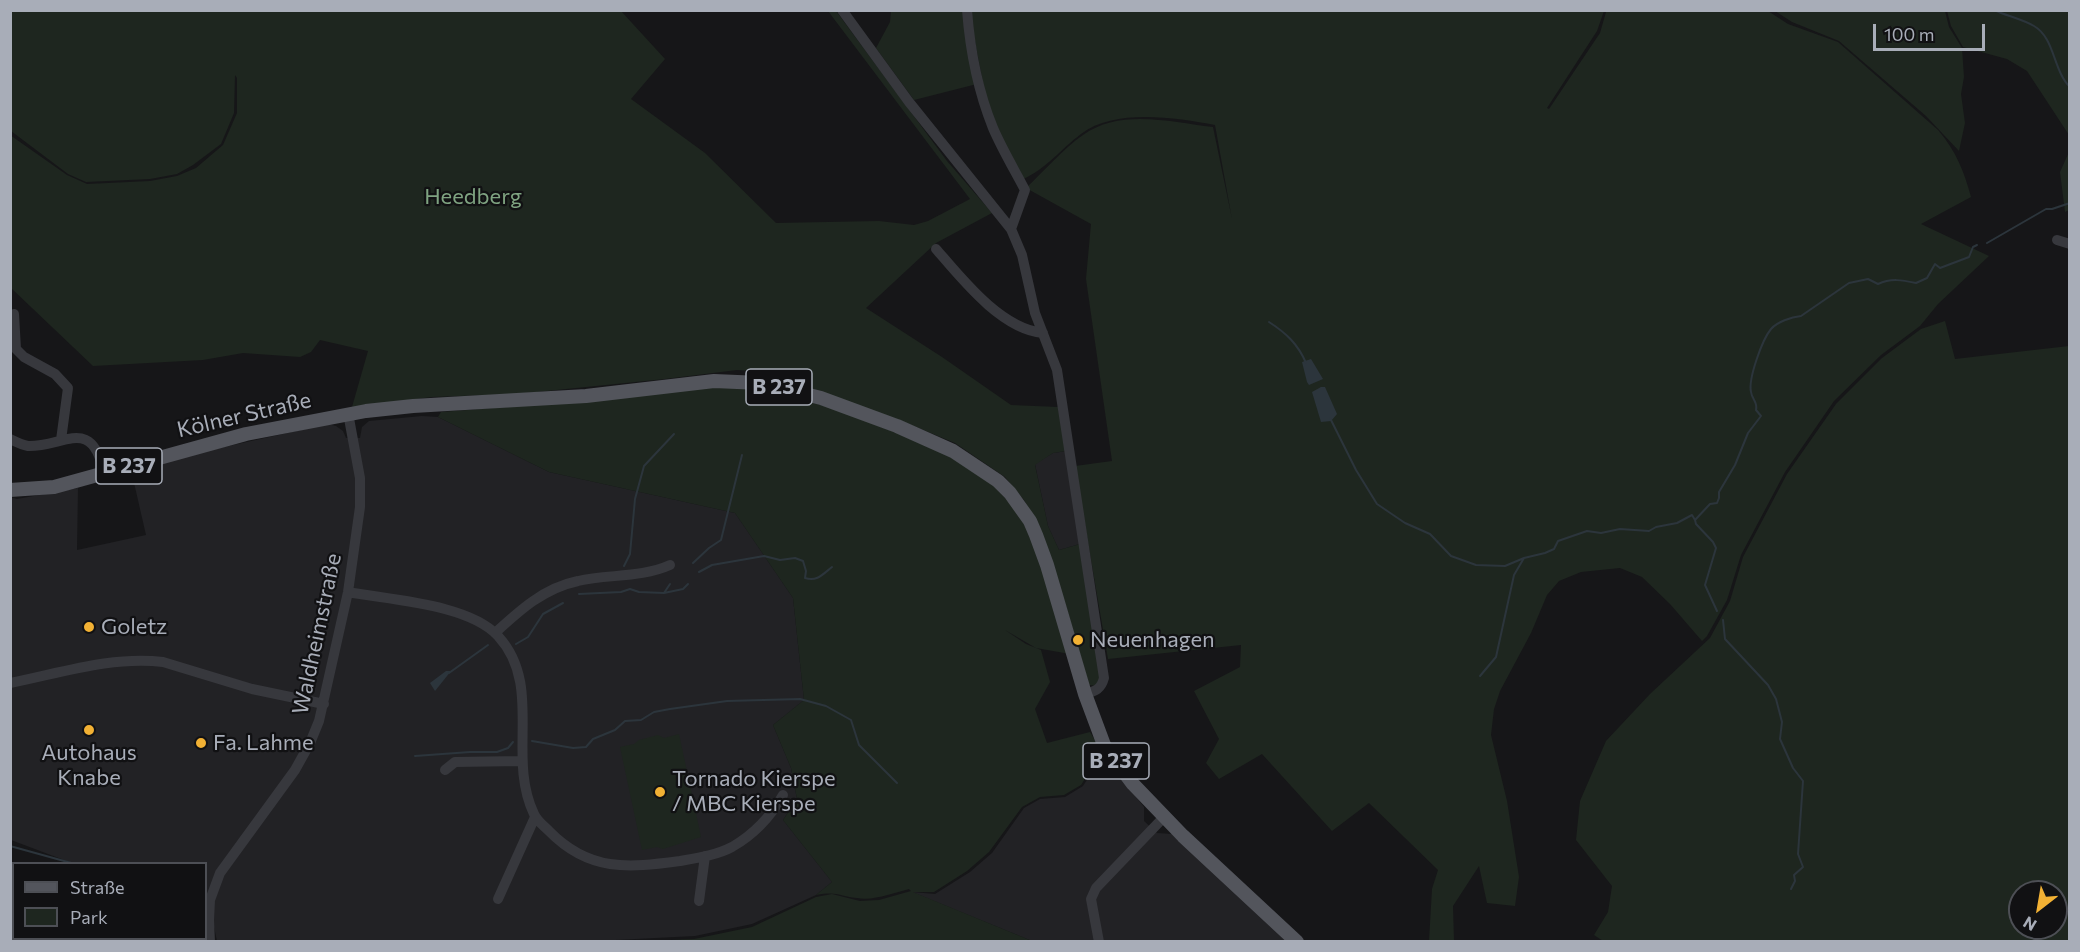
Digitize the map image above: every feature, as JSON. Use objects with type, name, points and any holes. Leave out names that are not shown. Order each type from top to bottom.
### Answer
[{"type":"main road","name":"B 237","points":[[348,413],[413,406],[586,396],[714,381],[738,381],[789,389],[897,426],[953,451],[999,480],[1030,521],[1047,565],[1085,694],[1104,745],[1133,784],[1164,817],[1208,861],[1297,942]]},
{"type":"main road","name":"Kölner Straße","points":[[10,490],[54,487],[246,434],[348,413]]},
{"type":"street","points":[[842,10],[909,102],[1011,229],[1022,255],[1035,313],[1056,370],[1104,678],[1102,686],[1085,694]]},
{"type":"street","points":[[967,10],[972,52],[985,108],[1025,189],[1011,229]]},
{"type":"street","points":[[2057,240],[2070,244]]},
{"type":"street","points":[[936,249],[975,293],[1004,317],[1029,331],[1043,333]]},
{"type":"street","points":[[14,314],[16,349],[24,357],[55,374],[68,388],[61,440]]},
{"type":"street","name":"Waldheimstraße","points":[[210,942],[208,920],[210,900],[220,873],[303,756],[316,729],[324,704],[348,592],[361,493],[348,413]]},
{"type":"street","points":[[10,439],[30,446],[79,438],[91,443],[98,452],[104,473]]},
{"type":"street","points":[[495,633],[541,594],[560,586],[578,580],[656,572],[670,565]]},
{"type":"street","points":[[348,592],[444,609],[475,618],[495,633],[510,650],[517,666],[523,702],[521,761],[526,795],[535,817],[568,848],[587,858],[613,865],[638,867],[705,856],[732,847],[765,822],[783,795]]},
{"type":"street","points":[[10,683],[108,661],[152,661],[163,662],[254,689],[324,704]]},
{"type":"street","points":[[445,770],[455,762],[521,761]]},
{"type":"street","points":[[498,899],[535,817]]},
{"type":"street","points":[[1099,942],[1090,899],[1096,888],[1164,817]]},
{"type":"street","points":[[699,902],[705,856]]},
{"type":"shaded area","points":[[1311,359],[1323,379],[1309,385],[1302,362]]},
{"type":"shaded area","points":[[1325,387],[1337,414],[1331,421],[1321,422],[1312,392]]},
{"type":"shaded area","points":[[422,416],[438,417],[549,472],[735,513],[793,598],[804,700],[773,725],[791,768],[797,799],[783,820],[832,882],[816,895],[752,924],[695,936],[596,941],[217,941],[213,922],[207,921],[207,862],[69,862],[11,840],[10,497],[17,499],[78,488],[77,550],[146,535],[132,474],[142,469],[215,449],[328,424],[343,431],[346,438],[360,438],[362,427],[369,421]]},
{"type":"shaded area","points":[[1066,451],[1080,544],[1059,550],[1048,526],[1035,464],[1053,453]]},
{"type":"shaded area","points":[[446,671],[451,671],[435,691],[430,683]]},
{"type":"shaded area","points":[[1103,755],[1144,807],[1144,821],[1157,833],[1172,834],[1288,941],[1032,941],[912,892],[935,894],[970,872],[992,853],[1024,808],[1040,799],[1065,797],[1083,786]]},
{"type":"green space","name":"Heedberg","points":[[11,11],[621,11],[665,59],[631,99],[705,153],[776,223],[879,221],[914,225],[928,221],[970,199],[828,11],[836,11],[947,161],[992,213],[936,243],[866,308],[1011,405],[1058,407],[1066,451],[1053,453],[1035,465],[1048,526],[1059,550],[1080,544],[1101,676],[1097,686],[1089,685],[1039,526],[1024,500],[1005,477],[955,443],[899,420],[765,372],[737,370],[517,394],[432,397],[352,407],[368,351],[320,340],[311,352],[300,357],[243,353],[203,360],[93,366],[11,288],[10,135],[67,175],[87,184],[150,181],[177,176],[196,168],[223,145],[237,113],[237,78],[235,75],[234,113],[221,144],[193,165],[177,174],[150,179],[86,182],[68,174],[11,131]]},
{"type":"green space","points":[[891,11],[965,11],[977,84],[914,100],[876,48],[890,22]]},
{"type":"green space","points":[[969,11],[1604,11],[1768,11],[1788,24],[1838,42],[1938,130],[1959,162],[1971,197],[1921,224],[1989,256],[1938,304],[1920,326],[1881,355],[1834,401],[1785,472],[1741,555],[1727,600],[1702,641],[1670,604],[1642,577],[1620,568],[1581,572],[1559,581],[1547,595],[1531,633],[1500,691],[1494,709],[1491,735],[1507,801],[1519,877],[1515,906],[1487,903],[1479,866],[1453,906],[1454,941],[1429,941],[1432,889],[1438,870],[1369,803],[1332,831],[1262,754],[1219,779],[1206,763],[1219,739],[1194,691],[1240,667],[1241,645],[1108,659],[1075,466],[1112,461],[1086,279],[1091,224],[1026,188],[1068,147],[1097,127],[1129,119],[1146,119],[1213,127],[1232,219],[1215,125],[1146,117],[1111,121],[1095,126],[1081,134],[1046,165],[1023,179],[989,113]],"holes":[[[1604,11],[1606,12],[1600,33],[1549,109],[1547,108],[1597,31]]]},
{"type":"green space","points":[[1775,11],[1945,11],[1949,27],[1962,48],[1964,77],[1961,94],[1965,123],[1959,151],[1926,116],[1839,41],[1792,22]]},
{"type":"green space","points":[[1947,11],[2069,11],[2069,135],[2027,71],[2007,59],[1963,47],[1951,26]]},
{"type":"green space","points":[[2069,152],[2069,210],[2065,212],[2060,172]]},
{"type":"green space","points":[[1945,321],[1955,359],[2069,346],[2069,941],[1603,941],[1594,935],[1608,912],[1612,886],[1576,840],[1580,801],[1606,741],[1650,694],[1710,638],[1730,601],[1743,557],[1787,474],[1836,404],[1882,358],[1921,329]]},
{"type":"green space","points":[[722,386],[761,388],[832,408],[951,457],[993,485],[1016,510],[1031,536],[1070,654],[1036,648],[1041,650],[1050,682],[1035,709],[1047,743],[1090,732],[1099,747],[1093,766],[1081,785],[1064,795],[1040,797],[1022,807],[989,852],[967,871],[934,892],[913,892],[1032,941],[648,941],[694,939],[752,927],[816,897],[832,894],[816,895],[832,882],[783,820],[797,799],[791,768],[773,725],[804,700],[793,598],[735,513],[549,472],[438,417],[441,412],[573,402]],"holes":[[[1005,630],[1036,648],[1026,644]],[[909,889],[911,891],[879,900],[860,901],[832,894],[870,898]]]},
{"type":"green space","name":"Tornado Kierspe / MBC Kierspe","points":[[679,734],[701,837],[663,849],[657,847],[642,850],[620,747],[658,735],[664,738]]},
{"type":"green space","points":[[12,928],[12,940],[125,941],[11,941]]},
{"type":"waterway","points":[[1994,10],[2041,31],[2064,80],[2070,87]]},
{"type":"waterway","points":[[1987,243],[2046,209],[2070,203]]},
{"type":"waterway","points":[[1330,418],[1356,470],[1377,504],[1405,523],[1430,534],[1451,556],[1476,565],[1505,566],[1545,553],[1554,549],[1558,541],[1587,531],[1601,533],[1620,529],[1649,531],[1656,527],[1677,523],[1692,515],[1695,520],[1710,504],[1717,503],[1719,492],[1735,465],[1748,433],[1761,416],[1756,410],[1751,386],[1756,360],[1771,329],[1784,320],[1801,316],[1849,283],[1868,279],[1878,284],[1897,280],[1916,283],[1927,278],[1935,264],[1940,268],[1969,257],[1973,247],[1977,245]]},
{"type":"waterway","points":[[1269,322],[1291,340],[1306,363]]},
{"type":"waterway","points":[[624,566],[630,554],[635,499],[644,466],[674,434]]},
{"type":"waterway","points":[[693,563],[721,540],[742,455]]},
{"type":"waterway","points":[[1695,520],[1716,548],[1705,585],[1717,611]]},
{"type":"waterway","points":[[699,572],[712,565],[764,556],[780,560],[795,558],[803,561],[806,571],[805,578],[809,579],[820,577],[832,567]]},
{"type":"waterway","points":[[1480,676],[1496,657],[1514,575],[1524,558]]},
{"type":"waterway","points":[[579,594],[621,592],[630,589],[639,592],[664,593],[670,584]]},
{"type":"waterway","points":[[664,593],[683,589],[688,584]]},
{"type":"waterway","points":[[516,644],[528,637],[543,614],[563,603]]},
{"type":"waterway","points":[[1723,620],[1725,639],[1768,685],[1776,699],[1782,722],[1780,739],[1793,768],[1803,781],[1798,854],[1803,867],[1794,875],[1795,881],[1791,889]]},
{"type":"waterway","points":[[449,673],[488,645]]},
{"type":"waterway","points":[[532,741],[573,748],[586,747],[593,739],[615,730],[625,721],[641,720],[654,712],[727,701],[800,699],[826,706],[851,720],[859,745],[897,783]]},
{"type":"waterway","points":[[415,756],[497,752],[508,748],[513,742]]},
{"type":"waterway","points":[[10,846],[68,862]]},
{"type":"place","name":"Goletz","points":[[89,627]]},
{"type":"place","name":"Neuenhagen","points":[[1078,640]]},
{"type":"place","name":"Autohaus Knabe","points":[[89,730]]},
{"type":"place","name":"Fa. Lahme","points":[[201,743]]},
{"type":"place","name":"Tornado Kierspe / MBC Kierspe","points":[[660,792]]}]
